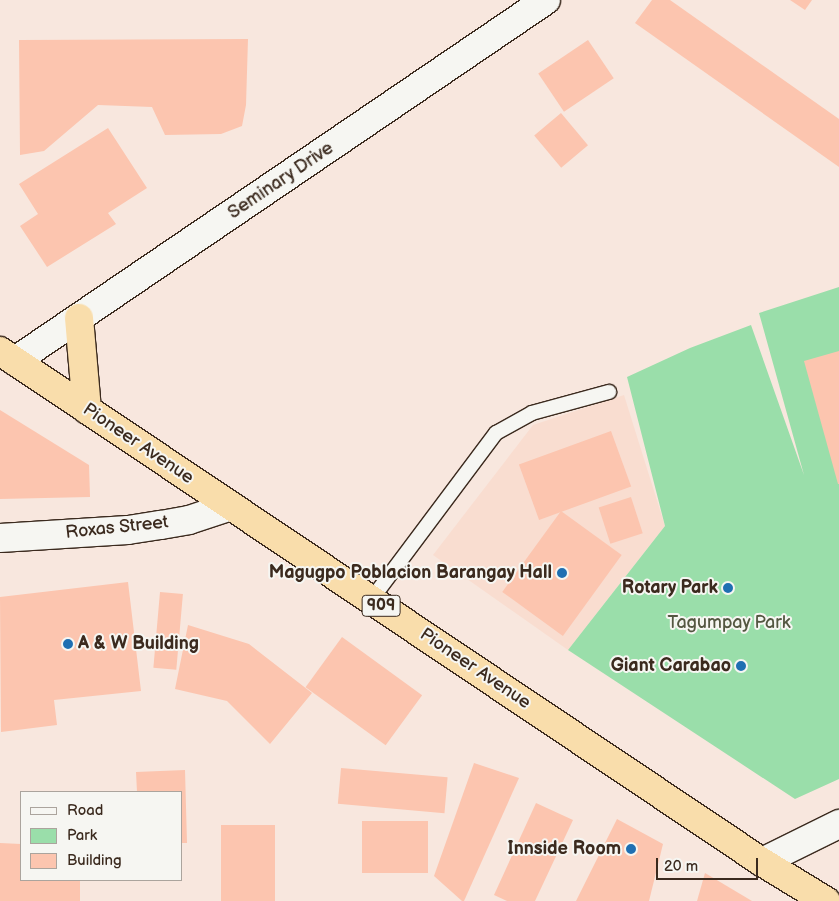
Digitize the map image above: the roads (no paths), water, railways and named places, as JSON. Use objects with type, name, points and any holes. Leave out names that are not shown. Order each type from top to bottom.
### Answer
[{"type":"highway","points":[[79,318],[87,410]]},
{"type":"highway","name":"Pioneer Avenue","points":[[8,356],[762,862],[826,901]]},
{"type":"street","name":"Seminary Drive","points":[[8,356],[79,318],[546,0]]},
{"type":"street","name":"Roxas Street","points":[[0,538],[128,530],[189,520],[232,506]]},
{"type":"street","points":[[762,862],[839,824]]},
{"type":"lane","points":[[371,600],[496,433],[532,414],[609,392]]},
{"type":"place","name":"Magugpo Poblacion Barangay Hall","points":[[562,573]]},
{"type":"place","name":"Rotary Park","points":[[728,588]]},
{"type":"place","name":"A & W Building","points":[[68,644]]},
{"type":"place","name":"Giant Carabao","points":[[741,666]]},
{"type":"place","name":"Innside Room","points":[[631,849]]},
{"type":"park label","name":"Tagumpay Park","points":[[729,623]]}]
